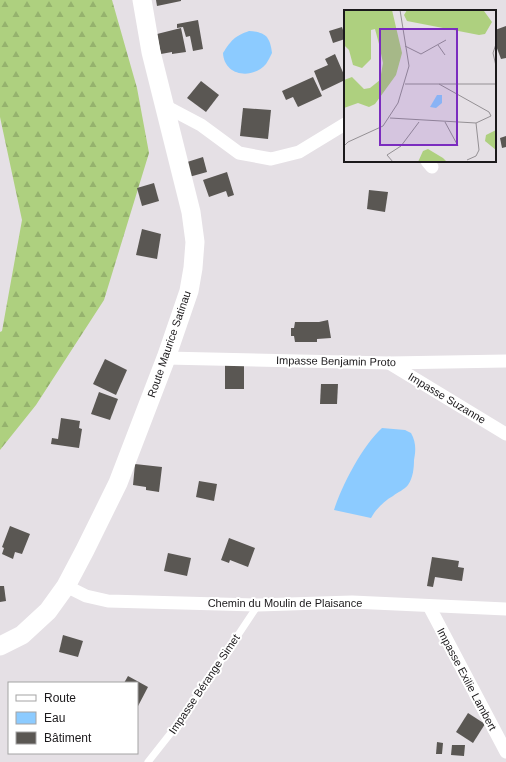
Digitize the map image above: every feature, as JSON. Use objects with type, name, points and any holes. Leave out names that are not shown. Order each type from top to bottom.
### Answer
[{"type":"main road","name":"Route Maurice Satinau","points":[[0,646],[22,635],[48,611],[66,586],[86,550],[118,483],[166,358],[189,291],[195,242],[191,212],[151,52],[142,0]]},
{"type":"street","points":[[165,106],[201,125],[239,153],[270,159],[300,152],[344,125]]},
{"type":"street","name":"Impasse Benjamin Proto","points":[[166,358],[389,363],[506,361]]},
{"type":"street","name":"Impasse Suzanne","points":[[389,363],[506,434]]},
{"type":"street","name":"Chemin du Moulin de Plaisance","points":[[66,586],[86,596],[108,601],[258,605],[352,602],[506,609]]},
{"type":"street","name":"Impasse Exilie Lambert","points":[[429,606],[506,752]]},
{"type":"lane","name":"Impasse Bérange Simet","points":[[148,762],[185,715],[258,605]]},
{"type":"green space","points":[[0,0],[112,0],[137,88],[149,153],[104,300],[36,405],[0,450],[0,332],[2,331],[22,220],[0,117]]},
{"type":"water","points":[[249,31],[266,36],[270,43],[272,53],[266,64],[254,72],[247,74],[233,71],[228,67],[223,53],[234,39]]},
{"type":"water","points":[[382,428],[405,430],[411,433],[415,443],[415,449],[413,473],[410,482],[405,488],[383,503],[375,511],[371,518],[334,510],[342,489],[354,466],[368,444]]},
{"type":"building","points":[[156,0],[181,0],[181,1],[157,6]]},
{"type":"building","points":[[198,20],[203,49],[193,51],[190,36],[186,37],[183,27],[177,28],[177,24]]},
{"type":"building","points":[[506,26],[506,58],[501,59],[496,46],[496,30]]},
{"type":"building","points":[[342,27],[344,39],[333,43],[329,31]]},
{"type":"building","points":[[181,28],[186,52],[161,54],[157,34]]},
{"type":"building","points":[[335,54],[344,75],[344,80],[322,91],[314,71],[328,65],[325,59]]},
{"type":"building","points":[[313,77],[322,96],[298,107],[293,97],[286,100],[282,91]]},
{"type":"building","points":[[201,81],[219,95],[206,112],[187,98]]},
{"type":"building","points":[[243,108],[271,110],[268,139],[240,136]]},
{"type":"building","points":[[506,136],[506,147],[502,148],[500,138]]},
{"type":"building","points":[[203,157],[207,172],[189,177],[184,163]]},
{"type":"building","points":[[227,172],[234,195],[228,197],[226,191],[209,197],[203,180]]},
{"type":"building","points":[[154,183],[159,201],[142,206],[137,188]]},
{"type":"building","points":[[369,190],[388,192],[385,212],[367,209]]},
{"type":"building","points":[[142,229],[161,234],[157,259],[136,255]]},
{"type":"building","points":[[328,320],[331,338],[317,339],[317,342],[295,342],[294,336],[291,336],[291,328],[294,328],[295,322],[319,322]]},
{"type":"building","points":[[105,359],[127,370],[116,395],[93,384]]},
{"type":"building","points":[[225,365],[244,365],[244,389],[225,389]]},
{"type":"building","points":[[321,384],[338,384],[337,404],[320,404]]},
{"type":"building","points":[[99,392],[118,399],[110,420],[91,414]]},
{"type":"building","points":[[61,418],[80,421],[79,428],[82,429],[79,448],[51,444],[52,438],[58,439]]},
{"type":"building","points":[[135,464],[162,467],[159,492],[146,490],[146,487],[133,485]]},
{"type":"building","points":[[199,481],[217,484],[214,501],[196,497]]},
{"type":"building","points":[[10,526],[30,534],[22,554],[15,552],[13,559],[2,554],[4,548],[2,547]]},
{"type":"building","points":[[229,538],[255,548],[248,567],[230,560],[229,563],[221,560]]},
{"type":"building","points":[[168,553],[191,558],[187,576],[164,571]]},
{"type":"building","points":[[432,557],[459,561],[458,567],[464,568],[462,581],[435,577],[433,587],[427,586]]},
{"type":"building","points":[[0,586],[4,586],[6,601],[0,602]]},
{"type":"building","points":[[63,635],[83,641],[78,657],[59,652]]},
{"type":"building","points":[[128,676],[148,687],[138,706],[138,682],[125,682]]},
{"type":"building","points":[[468,713],[485,724],[473,743],[456,732]]},
{"type":"building","points":[[437,742],[443,743],[442,754],[436,754]]},
{"type":"building","points":[[452,745],[465,745],[464,756],[451,755]]}]
